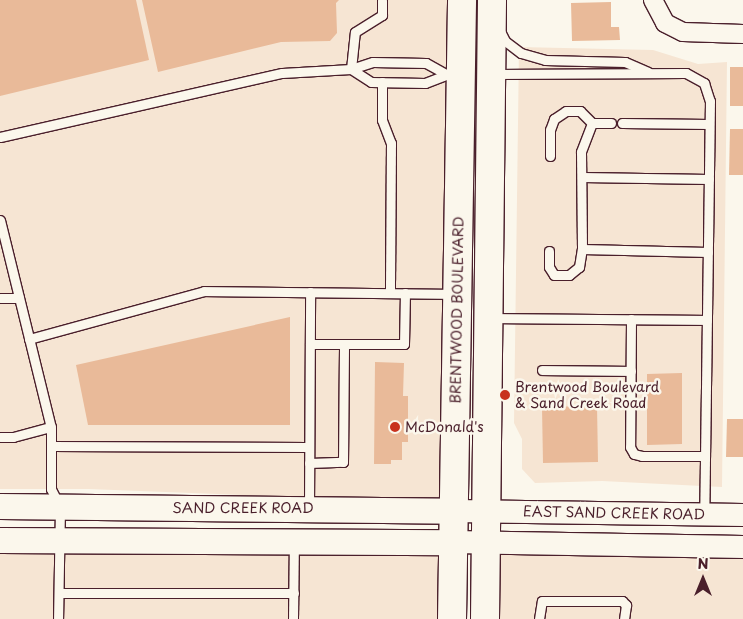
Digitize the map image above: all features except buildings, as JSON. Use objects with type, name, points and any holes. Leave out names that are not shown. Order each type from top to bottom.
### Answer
[{"type":"main road","points":[[485,619],[492,8]]},
{"type":"main road","points":[[462,10],[475,38],[478,68],[491,74]]},
{"type":"main road","name":"BRENTWOOD BOULEVARD","points":[[452,619],[457,294],[453,74],[462,10]]},
{"type":"main road","points":[[453,74],[473,81],[475,109],[491,130]]},
{"type":"main road","name":"SAND CREEK ROAD","points":[[0,506],[454,511]]},
{"type":"main road","points":[[0,540],[453,542]]},
{"type":"street","points":[[653,0],[664,23],[683,32],[743,34]]},
{"type":"street","name":"SAND CREEK ROAD","points":[[454,511],[486,512]]},
{"type":"street","name":"EAST SAND CREEK ROAD","points":[[486,512],[743,514]]},
{"type":"street","points":[[453,542],[743,547]]},
{"type":"lane","points":[[351,69],[355,32],[382,15],[382,0]]},
{"type":"lane","points":[[492,8],[506,41],[522,53],[545,60],[626,62],[648,72]]},
{"type":"lane","points":[[0,137],[282,73],[351,69],[373,62],[426,63],[453,74]]},
{"type":"lane","points":[[351,69],[371,82],[425,83],[453,74]]},
{"type":"lane","points":[[491,74],[632,75],[648,72],[686,73],[704,83],[710,101],[704,514]]},
{"type":"lane","points":[[382,82],[382,120],[391,143],[390,293]]},
{"type":"lane","points":[[550,156],[550,130],[554,119],[566,111],[580,111],[592,123],[611,123]]},
{"type":"lane","points":[[549,252],[549,267],[554,275],[569,275],[579,267],[582,249],[581,152],[592,123]]},
{"type":"lane","points":[[622,123],[709,124]]},
{"type":"lane","points":[[582,177],[709,179]]},
{"type":"lane","points":[[0,220],[51,427],[51,489],[60,507],[58,619]]},
{"type":"lane","points":[[582,249],[708,252]]},
{"type":"lane","points":[[29,339],[204,291],[457,294]]},
{"type":"lane","points":[[309,508],[310,292]]},
{"type":"lane","points":[[310,344],[404,344],[405,293]]},
{"type":"lane","points":[[0,298],[19,298]]},
{"type":"lane","points":[[488,318],[707,320]]},
{"type":"lane","points":[[631,319],[630,446],[634,454],[705,456]]},
{"type":"lane","points":[[309,463],[343,462],[344,344]]},
{"type":"lane","points":[[542,370],[630,371]]},
{"type":"lane","points":[[0,437],[13,437],[51,427]]},
{"type":"lane","points":[[51,446],[309,448]]},
{"type":"lane","points":[[293,619],[294,540]]},
{"type":"lane","points":[[59,594],[294,594]]},
{"type":"lane","points":[[539,619],[542,602],[622,601],[626,605],[626,618]]},
{"type":"shaded area","points":[[0,0],[449,0],[448,503],[88,489],[0,489]]},
{"type":"shaded area","points":[[519,47],[653,50],[698,64],[727,62],[722,487],[602,481],[535,483],[522,469],[522,439],[514,423]]},
{"type":"shaded area","points":[[0,547],[446,550],[444,619],[0,619]]},
{"type":"shaded area","points":[[496,551],[743,555],[743,619],[495,619]]},
{"type":"place","name":"Brentwood Boulevard & Sand Creek Road","points":[[505,395]]},
{"type":"place","name":"McDonald's","points":[[395,427]]}]
